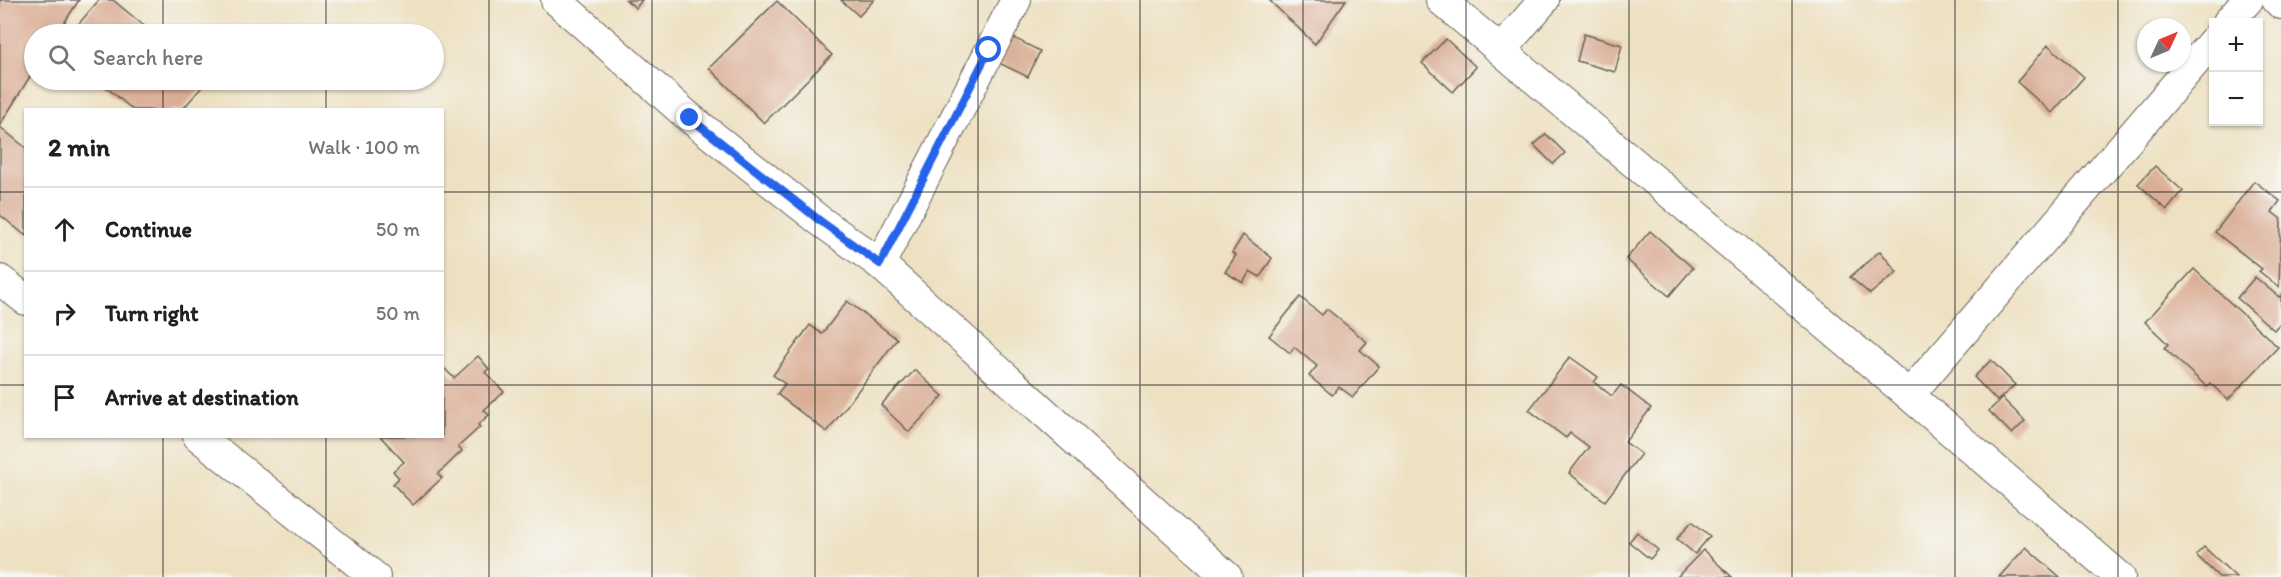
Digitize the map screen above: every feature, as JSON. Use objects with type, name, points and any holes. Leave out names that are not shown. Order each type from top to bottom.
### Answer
[{"type":"street","points":[[556,0],[690,118],[819,220],[880,264],[1227,577]]},
{"type":"street","points":[[880,264],[1016,0]]},
{"type":"street","points":[[1441,0],[1909,395],[2120,577]]},
{"type":"street","points":[[1501,50],[1544,0]]},
{"type":"street","points":[[2232,18],[2248,0]]},
{"type":"street","points":[[2277,0],[2281,4]]},
{"type":"street","points":[[1909,395],[2209,46]]},
{"type":"street","points":[[0,280],[24,298]]},
{"type":"street","points":[[201,438],[375,577]]},
{"type":"building","points":[[0,0],[79,0],[63,24],[24,24],[24,86],[0,125]]},
{"type":"building","points":[[99,0],[113,0],[142,24],[79,24]]},
{"type":"building","points":[[626,0],[642,0],[636,8]]},
{"type":"building","points":[[841,0],[874,0],[859,16]]},
{"type":"building","points":[[1269,0],[1346,0],[1315,44]]},
{"type":"building","points":[[777,1],[832,55],[764,123],[709,68]]},
{"type":"building","points":[[1006,34],[1040,51],[1028,77],[993,60]]},
{"type":"building","points":[[1584,34],[1622,45],[1615,72],[1577,61]]},
{"type":"building","points":[[1446,39],[1476,67],[1453,92],[1422,63]]},
{"type":"building","points":[[2048,45],[2084,77],[2052,113],[2017,82]]},
{"type":"building","points":[[110,90],[199,90],[184,108],[131,108]]},
{"type":"building","points":[[0,127],[24,146],[24,234],[0,215]]},
{"type":"building","points":[[1546,134],[1565,153],[1553,164],[1534,145]]},
{"type":"building","points":[[2155,166],[2183,191],[2167,210],[2138,184]]},
{"type":"building","points":[[2254,181],[2280,201],[2272,212],[2281,219],[2279,287],[2259,271],[2262,269],[2215,232]]},
{"type":"building","points":[[1650,231],[1693,268],[1669,296],[1626,259]]},
{"type":"building","points":[[1243,235],[1272,258],[1260,277],[1250,271],[1243,283],[1225,272],[1236,255],[1232,253]]},
{"type":"building","points":[[1880,251],[1897,272],[1870,294],[1850,277]]},
{"type":"building","points":[[2194,269],[2278,347],[2228,400],[2210,383],[2207,387],[2164,348],[2168,344],[2145,322]]},
{"type":"building","points":[[2255,277],[2279,297],[2281,295],[2281,322],[2274,330],[2237,298]]},
{"type":"building","points":[[1300,297],[1322,315],[1327,309],[1367,342],[1360,350],[1379,366],[1353,397],[1339,387],[1332,395],[1309,376],[1317,366],[1294,347],[1290,353],[1269,336]]},
{"type":"building","points":[[847,301],[897,339],[827,432],[777,394],[785,384],[773,375],[810,325],[822,334]]},
{"type":"building","points":[[478,356],[489,369],[485,372],[504,392],[484,410],[489,415],[478,425],[480,427],[458,447],[462,451],[438,474],[442,478],[413,505],[393,484],[399,478],[393,471],[404,462],[382,438],[444,438],[444,368],[454,378]]},
{"type":"building","points":[[1570,357],[1598,377],[1594,382],[1612,396],[1621,385],[1651,408],[1625,442],[1641,454],[1605,501],[1569,473],[1589,447],[1570,433],[1566,438],[1529,410]]},
{"type":"building","points":[[1991,360],[2015,385],[1997,401],[1974,377]]},
{"type":"building","points":[[915,370],[943,396],[909,432],[881,405]]},
{"type":"building","points":[[2002,398],[2025,421],[2012,434],[1989,411]]},
{"type":"building","points":[[1692,521],[1710,536],[1695,554],[1677,539]]},
{"type":"building","points":[[1637,532],[1658,550],[1650,559],[1629,542]]},
{"type":"building","points":[[2026,547],[2060,577],[1999,577]]},
{"type":"building","points":[[2204,547],[2236,577],[2219,577],[2196,555]]},
{"type":"building","points":[[1703,550],[1732,577],[1677,577]]},
{"type":"route","points":[[690,118],[819,220],[880,264],[989,50]]}]
